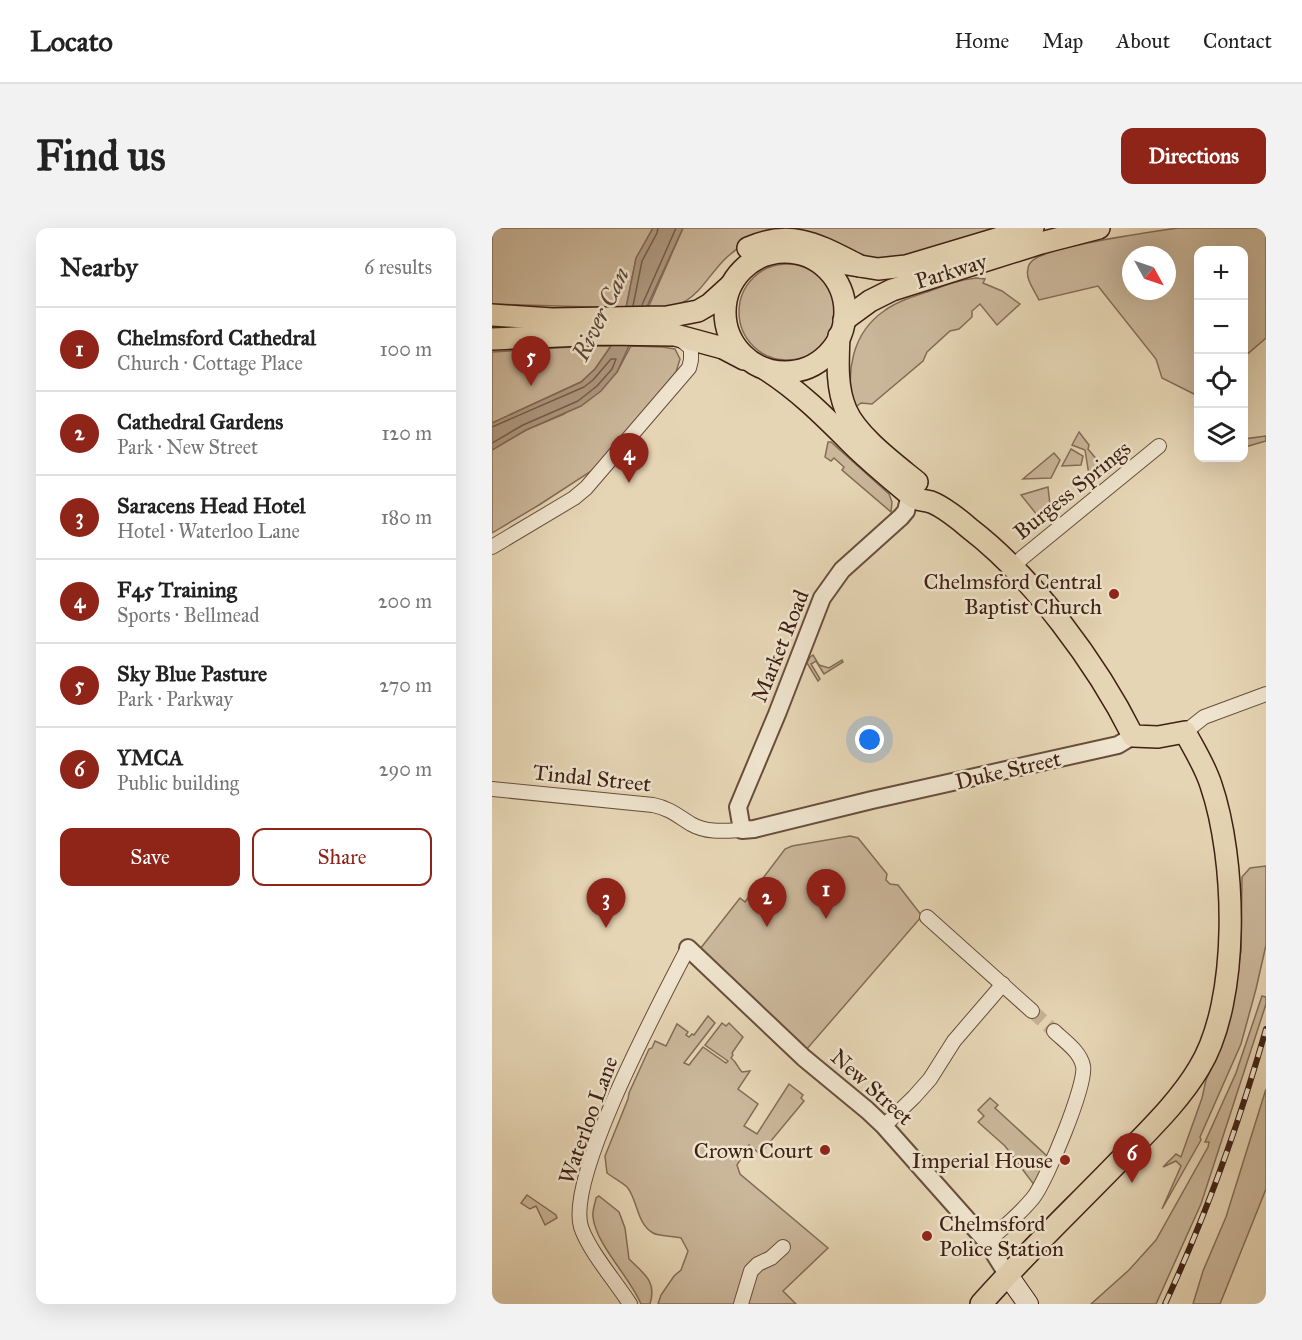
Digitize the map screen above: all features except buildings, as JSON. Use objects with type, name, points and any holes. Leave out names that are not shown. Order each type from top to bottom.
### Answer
[{"type":"main road","name":"Parkway","points":[[818,261],[878,269],[906,266],[1033,228]]},
{"type":"main road","name":"Parkway","points":[[842,328],[870,302],[912,283],[1041,243],[1099,228]]},
{"type":"main road","points":[[665,326],[698,304],[737,256],[748,248],[776,238],[809,242],[860,266]]},
{"type":"main road","points":[[842,328],[830,351],[817,362],[801,370],[783,372],[759,366],[742,354],[733,342],[727,328],[726,298],[740,272],[753,261],[769,254],[786,252],[802,254],[818,261],[831,273],[840,287],[844,303],[842,328],[838,375],[846,410],[866,437],[928,491],[931,501]]},
{"type":"main road","points":[[665,326],[704,308],[732,284]]},
{"type":"main road","points":[[492,315],[607,326]]},
{"type":"main road","points":[[492,339],[607,326],[665,326],[723,348],[788,383],[910,495],[919,501],[931,501],[968,527],[1014,567],[1104,684],[1133,736]]},
{"type":"main road","points":[[981,1304],[1007,1274],[1086,1195],[1177,1098],[1201,1065],[1214,1031],[1224,989],[1228,957],[1229,870],[1220,816],[1210,781],[1185,732]]},
{"type":"main road","name":"Duke Street","points":[[1133,736],[1158,737],[1185,732]]},
{"type":"main road","name":"New Street","points":[[1007,1274],[1028,1304]]},
{"type":"street","points":[[492,547],[565,504],[586,488],[672,391],[689,368],[692,360],[691,348],[665,326]]},
{"type":"street","name":"Burgess Springs","points":[[1014,567],[1159,446]]},
{"type":"street","name":"Market Road","points":[[742,830],[738,807],[825,592],[847,565],[895,524],[906,511],[910,495]]},
{"type":"street","name":"Market Road","points":[[895,524],[906,521],[931,501]]},
{"type":"street","name":"Duke Street","points":[[1185,732],[1204,717],[1266,694]]},
{"type":"street","name":"Duke Street","points":[[742,830],[1118,746],[1133,736]]},
{"type":"street","name":"Tindal Street","points":[[492,789],[653,805],[670,810],[699,827],[719,831],[742,830]]},
{"type":"street","points":[[927,916],[1032,1011]]},
{"type":"street","name":"New Street","points":[[688,948],[804,1058],[884,1126],[987,1242],[1007,1274]]},
{"type":"street","name":"Waterloo Lane","points":[[630,1304],[586,1239],[581,1227],[580,1204],[594,1150],[609,1110],[688,948]]},
{"type":"street","points":[[884,1126],[930,1079],[954,1041],[1003,984]]},
{"type":"street","points":[[987,1242],[1010,1223],[1039,1190],[1060,1146],[1082,1080],[1083,1067],[1079,1057],[1054,1031]]},
{"type":"street","points":[[741,1304],[751,1271],[783,1247]]},
{"type":"shaded area","points":[[492,228],[653,228],[636,259],[626,308],[492,304]]},
{"type":"shaded area","points":[[683,228],[1004,228],[896,263],[747,242],[727,257],[686,301],[676,305],[648,308]]},
{"type":"shaded area","points":[[1178,228],[1266,228],[1266,338],[1248,354],[1248,246],[1194,246],[1194,394],[1162,378],[1156,359],[1098,286],[1039,300],[1027,273],[1032,261],[1057,250]]},
{"type":"shaded area","points":[[787,264],[805,267],[821,278],[832,294],[835,312],[832,330],[821,346],[805,357],[787,360],[769,357],[753,346],[742,330],[739,312],[742,294],[753,278],[769,267]]},
{"type":"shaded area","points":[[976,278],[985,279],[983,283],[1002,291],[1020,304],[997,325],[980,304],[972,311],[972,317],[959,329],[950,331],[927,352],[923,361],[872,404],[861,403],[854,408],[851,395],[851,368],[858,342],[873,320],[904,300],[951,283]]},
{"type":"shaded area","points":[[611,346],[595,369],[581,382],[492,423],[492,352]]},
{"type":"shaded area","points":[[631,346],[675,349],[680,359],[676,372],[596,468],[492,533],[492,450],[526,430],[564,414],[617,372]]},
{"type":"shaded area","points":[[1079,432],[1089,445],[1088,449],[1108,473],[1089,475],[1085,450],[1072,445]]},
{"type":"shaded area","points":[[1266,436],[1266,441],[1248,446],[1248,438]]},
{"type":"shaded area","points":[[828,442],[831,442],[889,494],[892,502],[891,512],[842,470],[844,467],[834,458],[831,461],[825,457]]},
{"type":"shaded area","points":[[1071,449],[1083,456],[1081,465],[1062,466]]},
{"type":"shaded area","points":[[1054,453],[1060,460],[1051,478],[1023,479]]},
{"type":"shaded area","points":[[1048,487],[1051,514],[1042,521],[1021,495]]},
{"type":"shaded area","points":[[813,655],[819,665],[829,668],[842,660],[843,662],[824,674],[816,661],[811,664],[820,679],[818,681],[807,663]]},
{"type":"shaded area","points":[[850,836],[858,838],[887,874],[886,880],[890,884],[898,885],[922,916],[806,1050],[700,949],[740,898],[745,902],[785,849]]},
{"type":"shaded area","points":[[1266,866],[1266,945],[1241,1044],[1200,1137],[1201,1140],[1162,1209],[1181,1166],[1176,1161],[1163,1167],[1176,1154],[1181,1157],[1206,1080],[1220,1049],[1231,1011],[1241,951],[1242,877],[1250,868]]},
{"type":"shaded area","points":[[1262,996],[1266,997],[1266,1004],[1201,1204],[1156,1304],[1091,1304],[1129,1270],[1156,1240],[1208,1147],[1209,1142],[1205,1142],[1236,1073]]},
{"type":"shaded area","points":[[708,1016],[715,1023],[684,1063],[689,1065],[703,1047],[726,1063],[728,1061],[705,1045],[722,1023],[726,1026],[729,1023],[743,1037],[731,1058],[742,1072],[750,1071],[738,1089],[758,1104],[744,1126],[757,1134],[789,1084],[803,1095],[801,1098],[804,1101],[760,1154],[749,1145],[737,1165],[740,1174],[828,1248],[783,1291],[796,1304],[658,1304],[661,1295],[681,1270],[688,1251],[681,1238],[655,1234],[647,1229],[631,1192],[607,1173],[605,1156],[649,1049],[655,1041],[666,1046],[677,1024],[688,1032],[686,1035],[689,1037],[694,1035]]},
{"type":"shaded area","points":[[1266,1089],[1266,1189],[1220,1304],[1193,1304],[1203,1271],[1226,1217]]},
{"type":"shaded area","points":[[990,1098],[998,1105],[995,1108],[1047,1156],[1035,1186],[1005,1146],[978,1122],[984,1116],[978,1110]]},
{"type":"shaded area","points":[[527,1195],[557,1218],[545,1225],[536,1206],[530,1209],[521,1203]]},
{"type":"shaded area","points":[[599,1196],[619,1212],[625,1228],[629,1259],[648,1278],[652,1289],[650,1304],[641,1304],[600,1239],[593,1215],[596,1198]]},
{"type":"water","points":[[653,228],[683,228],[617,372],[601,391],[581,406],[526,430],[492,450],[492,423],[581,382],[595,369],[611,346],[626,308],[636,258]]},
{"type":"tunnel","points":[[1032,1011],[1054,1031]]},
{"type":"railway","points":[[1165,1304],[1221,1169],[1266,1029]]},
{"type":"place","name":"Sky Blue Pasture","points":[[531,386]]},
{"type":"place","name":"F45 Training","points":[[629,483]]},
{"type":"place","name":"Chelmsford Central Baptist Church","points":[[1114,594]]},
{"type":"place","name":"Chelmsford Cathedral","points":[[826,919]]},
{"type":"place","name":"Cathedral Gardens","points":[[767,927]]},
{"type":"place","name":"Saracens Head Hotel","points":[[606,928]]},
{"type":"place","name":"Crown Court","points":[[825,1150]]},
{"type":"place","name":"Imperial House","points":[[1065,1160]]},
{"type":"place","name":"YMCA","points":[[1132,1183]]},
{"type":"place","name":"Chelmsford Police Station","points":[[927,1236]]},
{"type":"water label","name":"River Can","points":[[601,314]]}]
